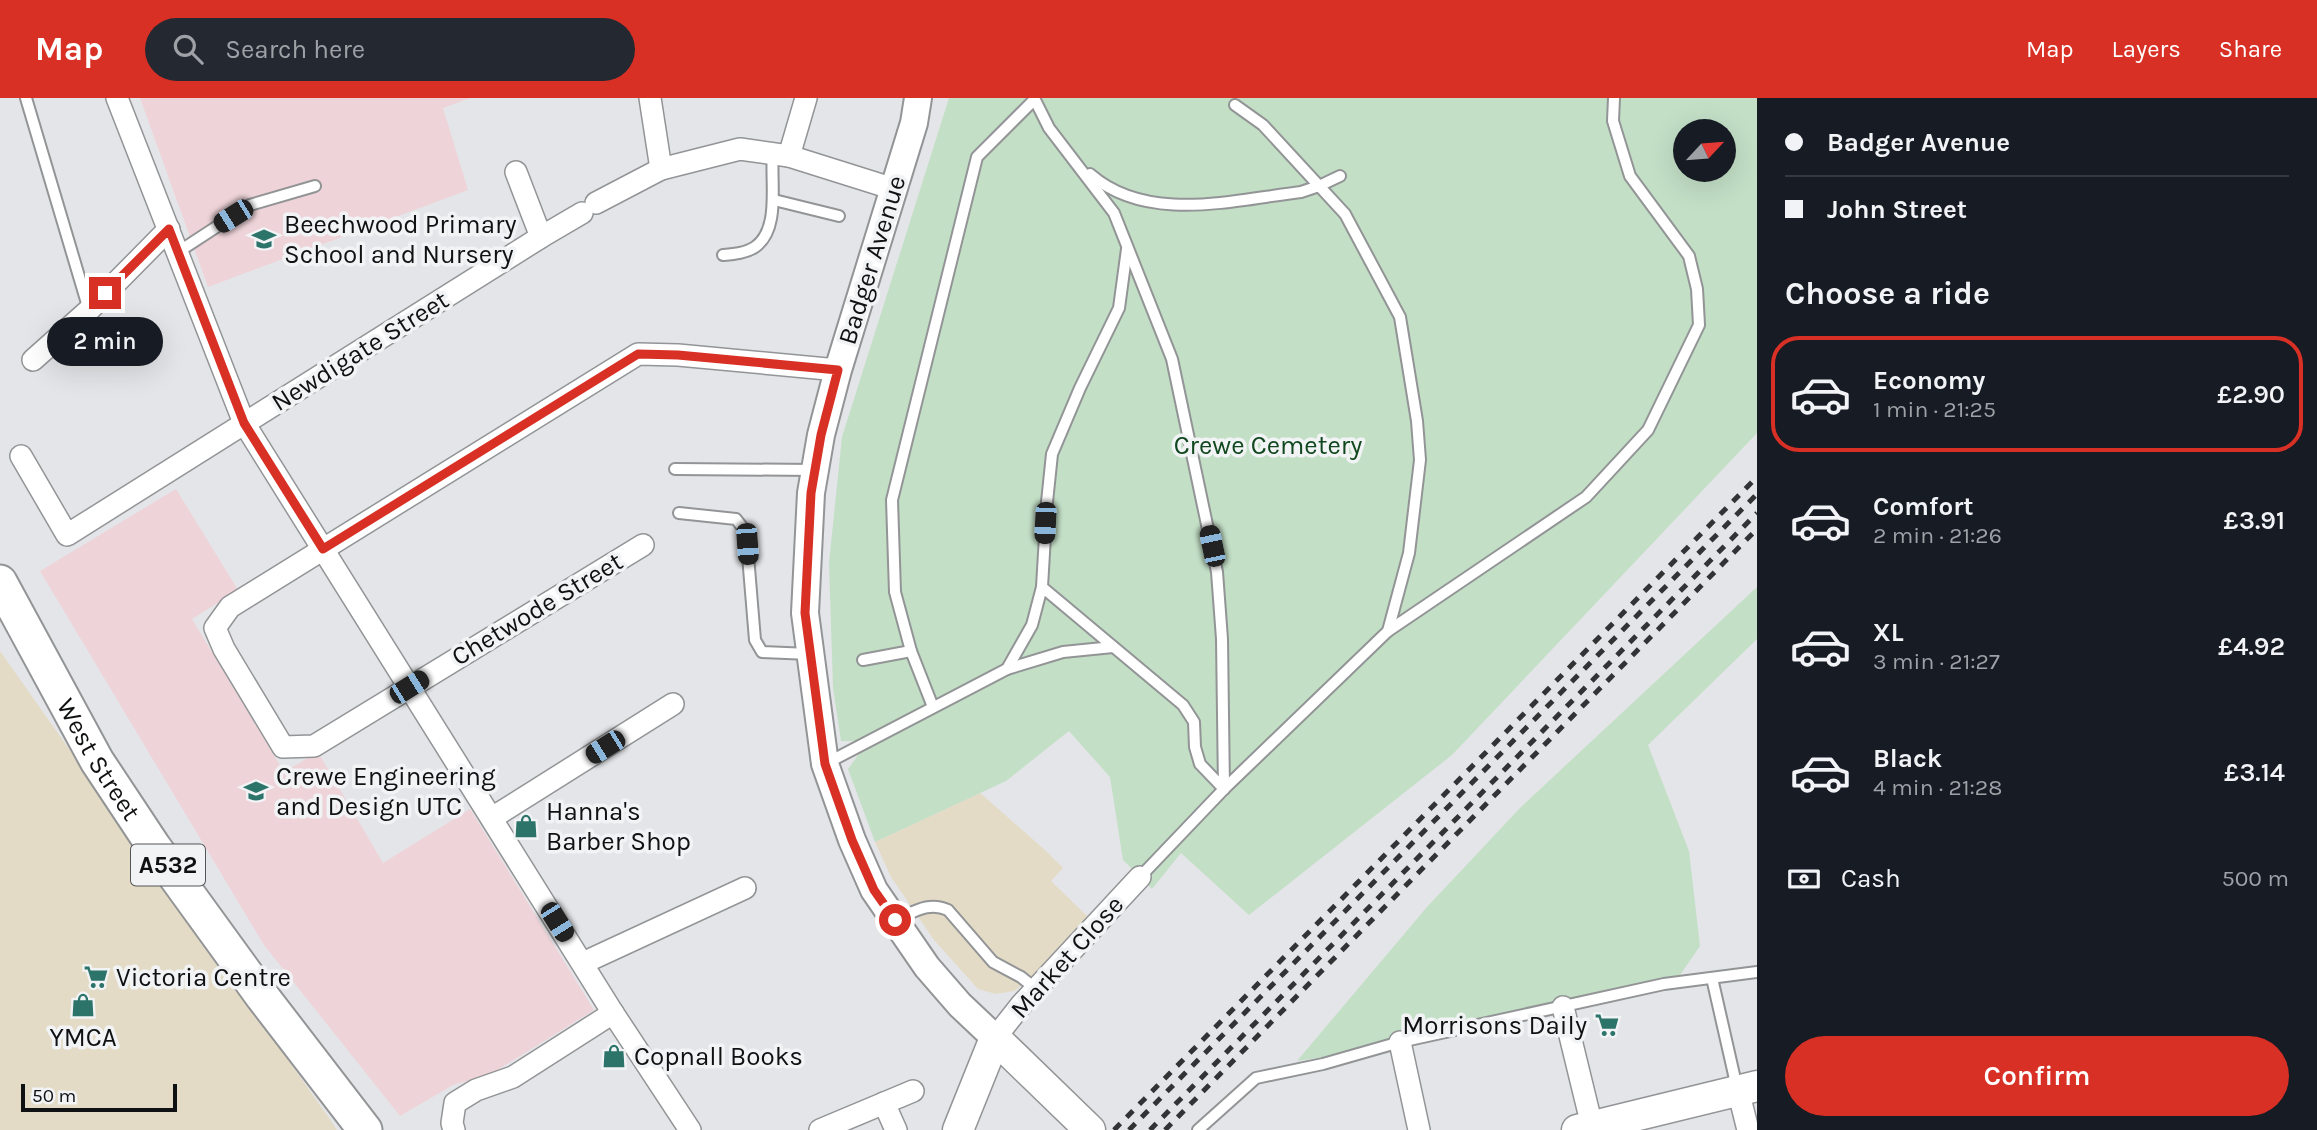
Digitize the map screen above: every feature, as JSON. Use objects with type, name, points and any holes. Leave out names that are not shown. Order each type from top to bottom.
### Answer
[{"type":"main road","name":"West Street","points":[[0,582],[97,761],[154,846],[262,996],[365,1130]]},
{"type":"main road","points":[[958,1130],[995,1038],[1090,1130]]},
{"type":"main road","points":[[1588,1129],[1747,1088]]},
{"type":"street","points":[[117,98],[244,423],[613,1013],[690,1130]]},
{"type":"street","points":[[650,98],[661,169]]},
{"type":"street","points":[[781,155],[806,98]]},
{"type":"street","name":"Badger Avenue","points":[[918,98],[914,123],[838,370],[821,435],[811,493],[805,613],[825,764],[852,840],[874,890],[927,967],[960,1005],[995,1038]]},
{"type":"street","name":"Newdigate Street","points":[[21,456],[67,535],[541,237],[661,169],[740,149],[781,155],[894,189]]},
{"type":"street","points":[[516,172],[541,237]]},
{"type":"street","points":[[33,360],[89,310],[169,229]]},
{"type":"street","points":[[323,549],[638,354],[678,355],[838,370]]},
{"type":"street","name":"Chetwode Street","points":[[323,549],[230,607],[215,628],[224,649],[283,747],[314,746],[643,545]]},
{"type":"street","points":[[492,818],[673,704]]},
{"type":"street","name":"Market Close","points":[[995,1038],[1036,989],[1140,877]]},
{"type":"street","points":[[583,963],[745,888]]},
{"type":"street","points":[[1563,1007],[1588,1129]]},
{"type":"street","points":[[454,1130],[452,1123],[455,1103],[476,1090],[513,1077],[613,1013]]},
{"type":"street","points":[[1400,1042],[1419,1130]]},
{"type":"street","points":[[1747,1088],[1748,1130]]},
{"type":"street","points":[[820,1130],[912,1091]]},
{"type":"street","points":[[884,1103],[896,1130]]},
{"type":"lane","points":[[26,98],[89,310]]},
{"type":"lane","points":[[1140,877],[1224,789],[1388,631],[1586,497],[1648,430],[1699,325],[1697,289],[1689,256],[1630,176],[1613,121],[1614,98]]},
{"type":"lane","points":[[933,706],[911,651],[895,592],[892,500],[977,157],[1034,99],[1049,128],[1114,214],[1172,359],[1217,572],[1222,639],[1224,789]]},
{"type":"lane","points":[[1235,105],[1263,125],[1345,214],[1400,317],[1420,460],[1409,553],[1388,631]]},
{"type":"lane","points":[[723,255],[755,248],[764,238],[774,200],[771,177],[781,155]]},
{"type":"lane","points":[[1072,159],[1098,181],[1123,195],[1156,204],[1183,206],[1301,192],[1340,176]]},
{"type":"lane","points":[[178,252],[250,205],[315,186]]},
{"type":"lane","points":[[774,200],[839,216]]},
{"type":"lane","points":[[1007,669],[1032,625],[1042,587],[1046,502],[1052,454],[1119,308],[1127,248]]},
{"type":"lane","points":[[675,470],[815,470]]},
{"type":"lane","points":[[679,513],[736,519],[743,528],[747,544],[757,647],[762,652],[810,654]]},
{"type":"lane","points":[[1042,587],[1183,705],[1194,722],[1195,747],[1200,764],[1224,789]]},
{"type":"lane","points":[[825,764],[1007,669],[1063,652],[1113,647]]},
{"type":"lane","points":[[863,660],[911,651]]},
{"type":"lane","points":[[895,920],[929,905],[938,905],[948,910],[993,962],[1021,977],[1036,989]]},
{"type":"lane","points":[[1198,1130],[1256,1078],[1323,1064],[1400,1042],[1664,984],[1757,972]]},
{"type":"lane","points":[[1712,978],[1747,1088]]},
{"type":"shaded area","name":"Beechwood Primary School and Nursery","points":[[140,98],[470,98],[443,108],[468,190],[208,287]]},
{"type":"shaded area","name":"Crewe Engineering and Design UTC","points":[[176,489],[238,590],[192,619],[284,772],[318,752],[383,863],[470,809],[594,1010],[491,1074],[453,1085],[400,1116],[264,945],[40,571]]},
{"type":"shaded area","points":[[0,651],[329,1118],[337,1130],[0,1130]]},
{"type":"shaded area","points":[[980,793],[1063,868],[1051,881],[1088,917],[1027,981],[1014,991],[996,994],[978,989],[934,940],[891,877],[875,842]]},
{"type":"green space","name":"Crewe Cemetery","points":[[949,98],[1757,98],[1757,433],[1452,755],[1249,915],[1181,853],[1152,889],[1123,860],[1110,777],[1069,731],[1006,781],[875,842],[848,769],[861,751],[856,741],[841,741],[833,687],[829,563],[842,437]]},
{"type":"green space","points":[[1757,587],[1757,639],[1648,745],[1689,851],[1700,946],[1680,975],[1399,1036],[1330,1056],[1297,1061],[1427,907],[1521,807]]},
{"type":"railway","points":[[1114,1130],[1757,477]]},
{"type":"railway","points":[[1129,1130],[1757,494]]},
{"type":"railway","points":[[1150,1130],[1757,513]]},
{"type":"railway","points":[[1165,1130],[1757,529]]},
{"type":"place","name":"Beechwood Primary School and Nursery","points":[[264,239]]},
{"type":"place","name":"Crewe Engineering and Design UTC","points":[[256,791]]},
{"type":"place","name":"Hanna's Barber Shop","points":[[526,826]]},
{"type":"place","name":"Victoria Centre","points":[[96,977]]},
{"type":"place","name":"YMCA","points":[[83,1005]]},
{"type":"place","name":"Morrisons Daily","points":[[1607,1025]]},
{"type":"place","name":"Copnall Books","points":[[614,1056]]},
{"type":"route","points":[[105,293],[169,229],[244,423],[323,549],[638,354],[678,355],[838,370],[821,435],[811,493],[805,613],[825,764],[852,840],[874,890],[895,920]]}]
